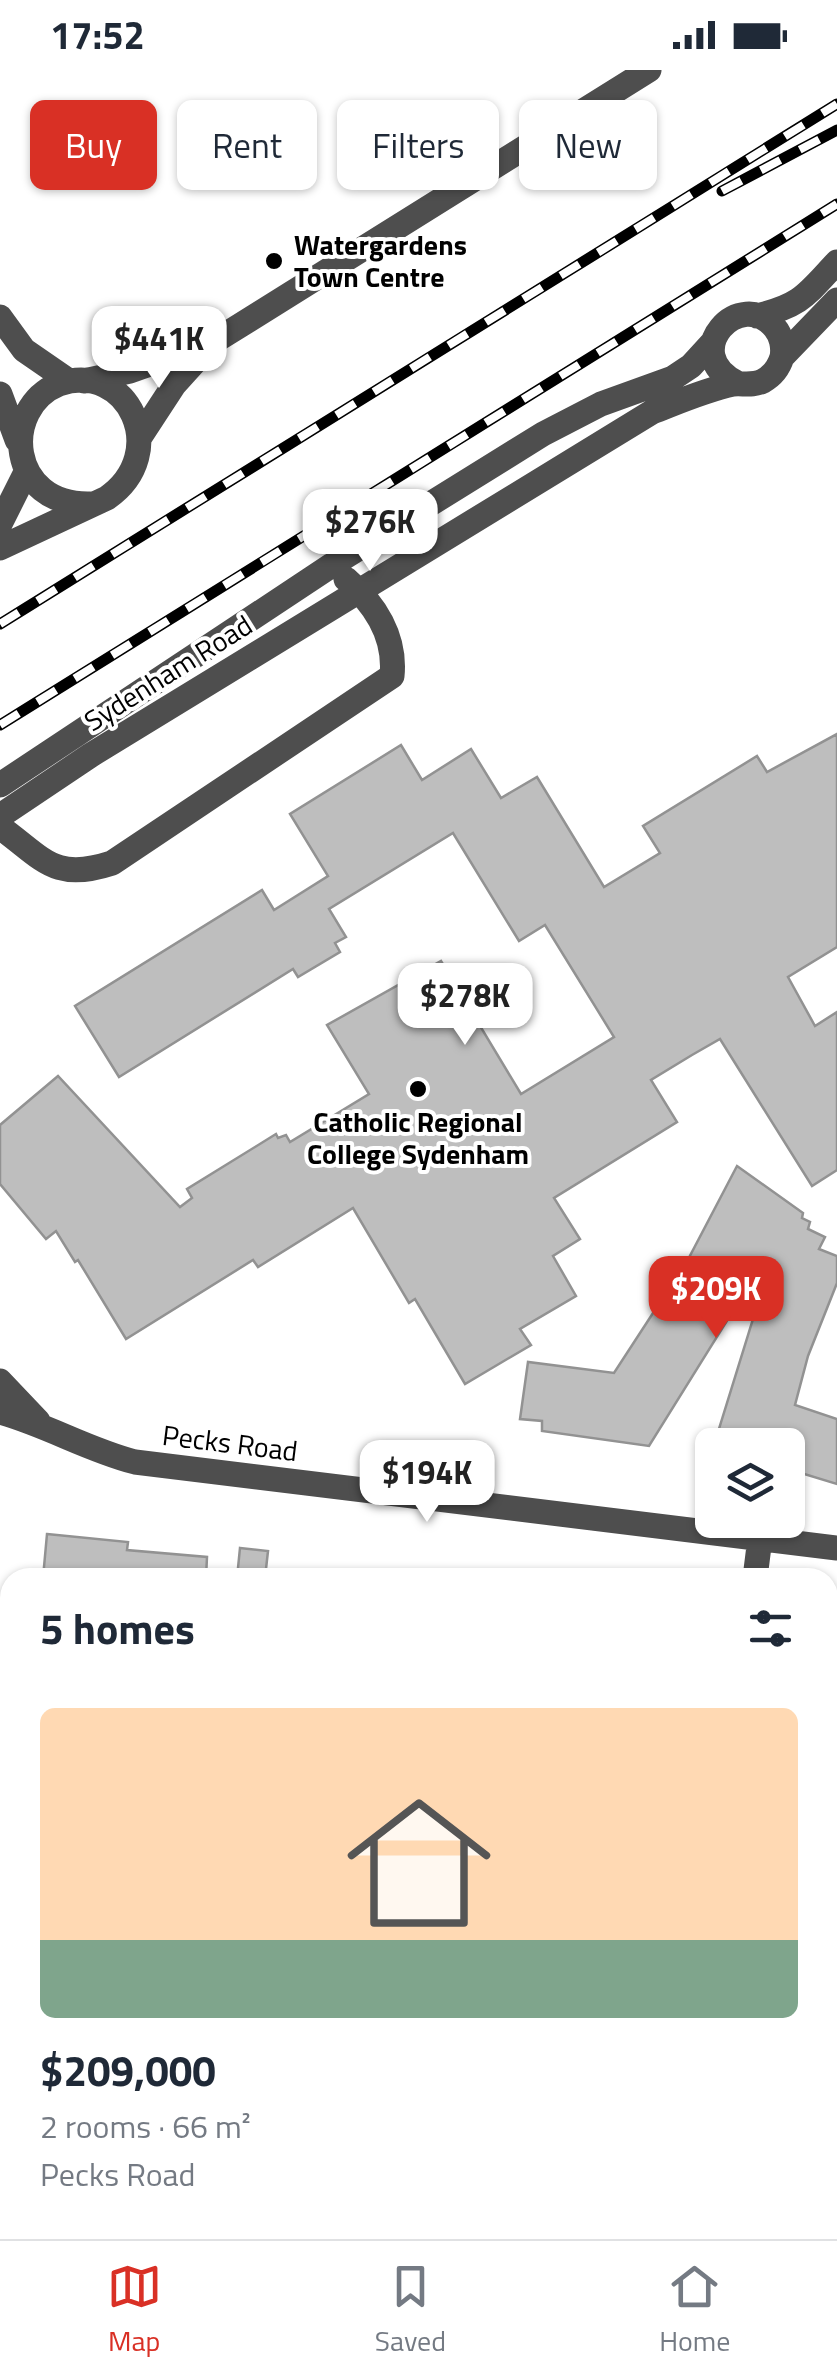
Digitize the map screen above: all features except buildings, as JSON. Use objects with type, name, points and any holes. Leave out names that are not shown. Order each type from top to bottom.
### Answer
[{"type":"street","points":[[17,440],[24,413],[32,402],[56,385],[130,372],[215,340],[648,70]]},
{"type":"street","points":[[757,316],[806,298],[837,262]]},
{"type":"street","points":[[782,358],[780,336],[767,320],[757,316],[746,314],[724,322],[713,342],[720,372],[737,383],[750,384],[768,378],[837,300]]},
{"type":"street","points":[[0,317],[24,350],[77,381],[105,386],[123,399],[134,416],[140,437],[139,455],[122,488],[0,548]]},
{"type":"street","points":[[140,437],[174,384],[215,340]]},
{"type":"street","name":"Sydenham Road","points":[[0,785],[332,566],[543,434],[601,404],[673,378],[691,366],[713,342]]},
{"type":"street","name":"Sydenham Road","points":[[0,816],[75,765],[652,412],[737,383]]},
{"type":"street","points":[[0,394],[25,474],[52,500],[90,504]]},
{"type":"street","points":[[0,524],[25,474]]},
{"type":"street","points":[[0,827],[58,869],[83,873],[112,864],[392,676],[395,655],[376,610],[332,566]]},
{"type":"street","name":"Pecks Road","points":[[0,1381],[41,1424]]},
{"type":"street","name":"Pecks Road","points":[[0,1412],[135,1462],[695,1530]]},
{"type":"street","points":[[757,1568],[760,1538]]},
{"type":"street","name":"Pecks Road","points":[[760,1538],[837,1548]]},
{"type":"railway","points":[[0,624],[837,104]]},
{"type":"railway","points":[[722,191],[837,130]]},
{"type":"railway","points":[[0,725],[837,204]]},
{"type":"place","name":"Watergardens Town Centre","points":[[274,261]]},
{"type":"place","name":"Catholic Regional College Sydenham","points":[[418,1089]]}]
